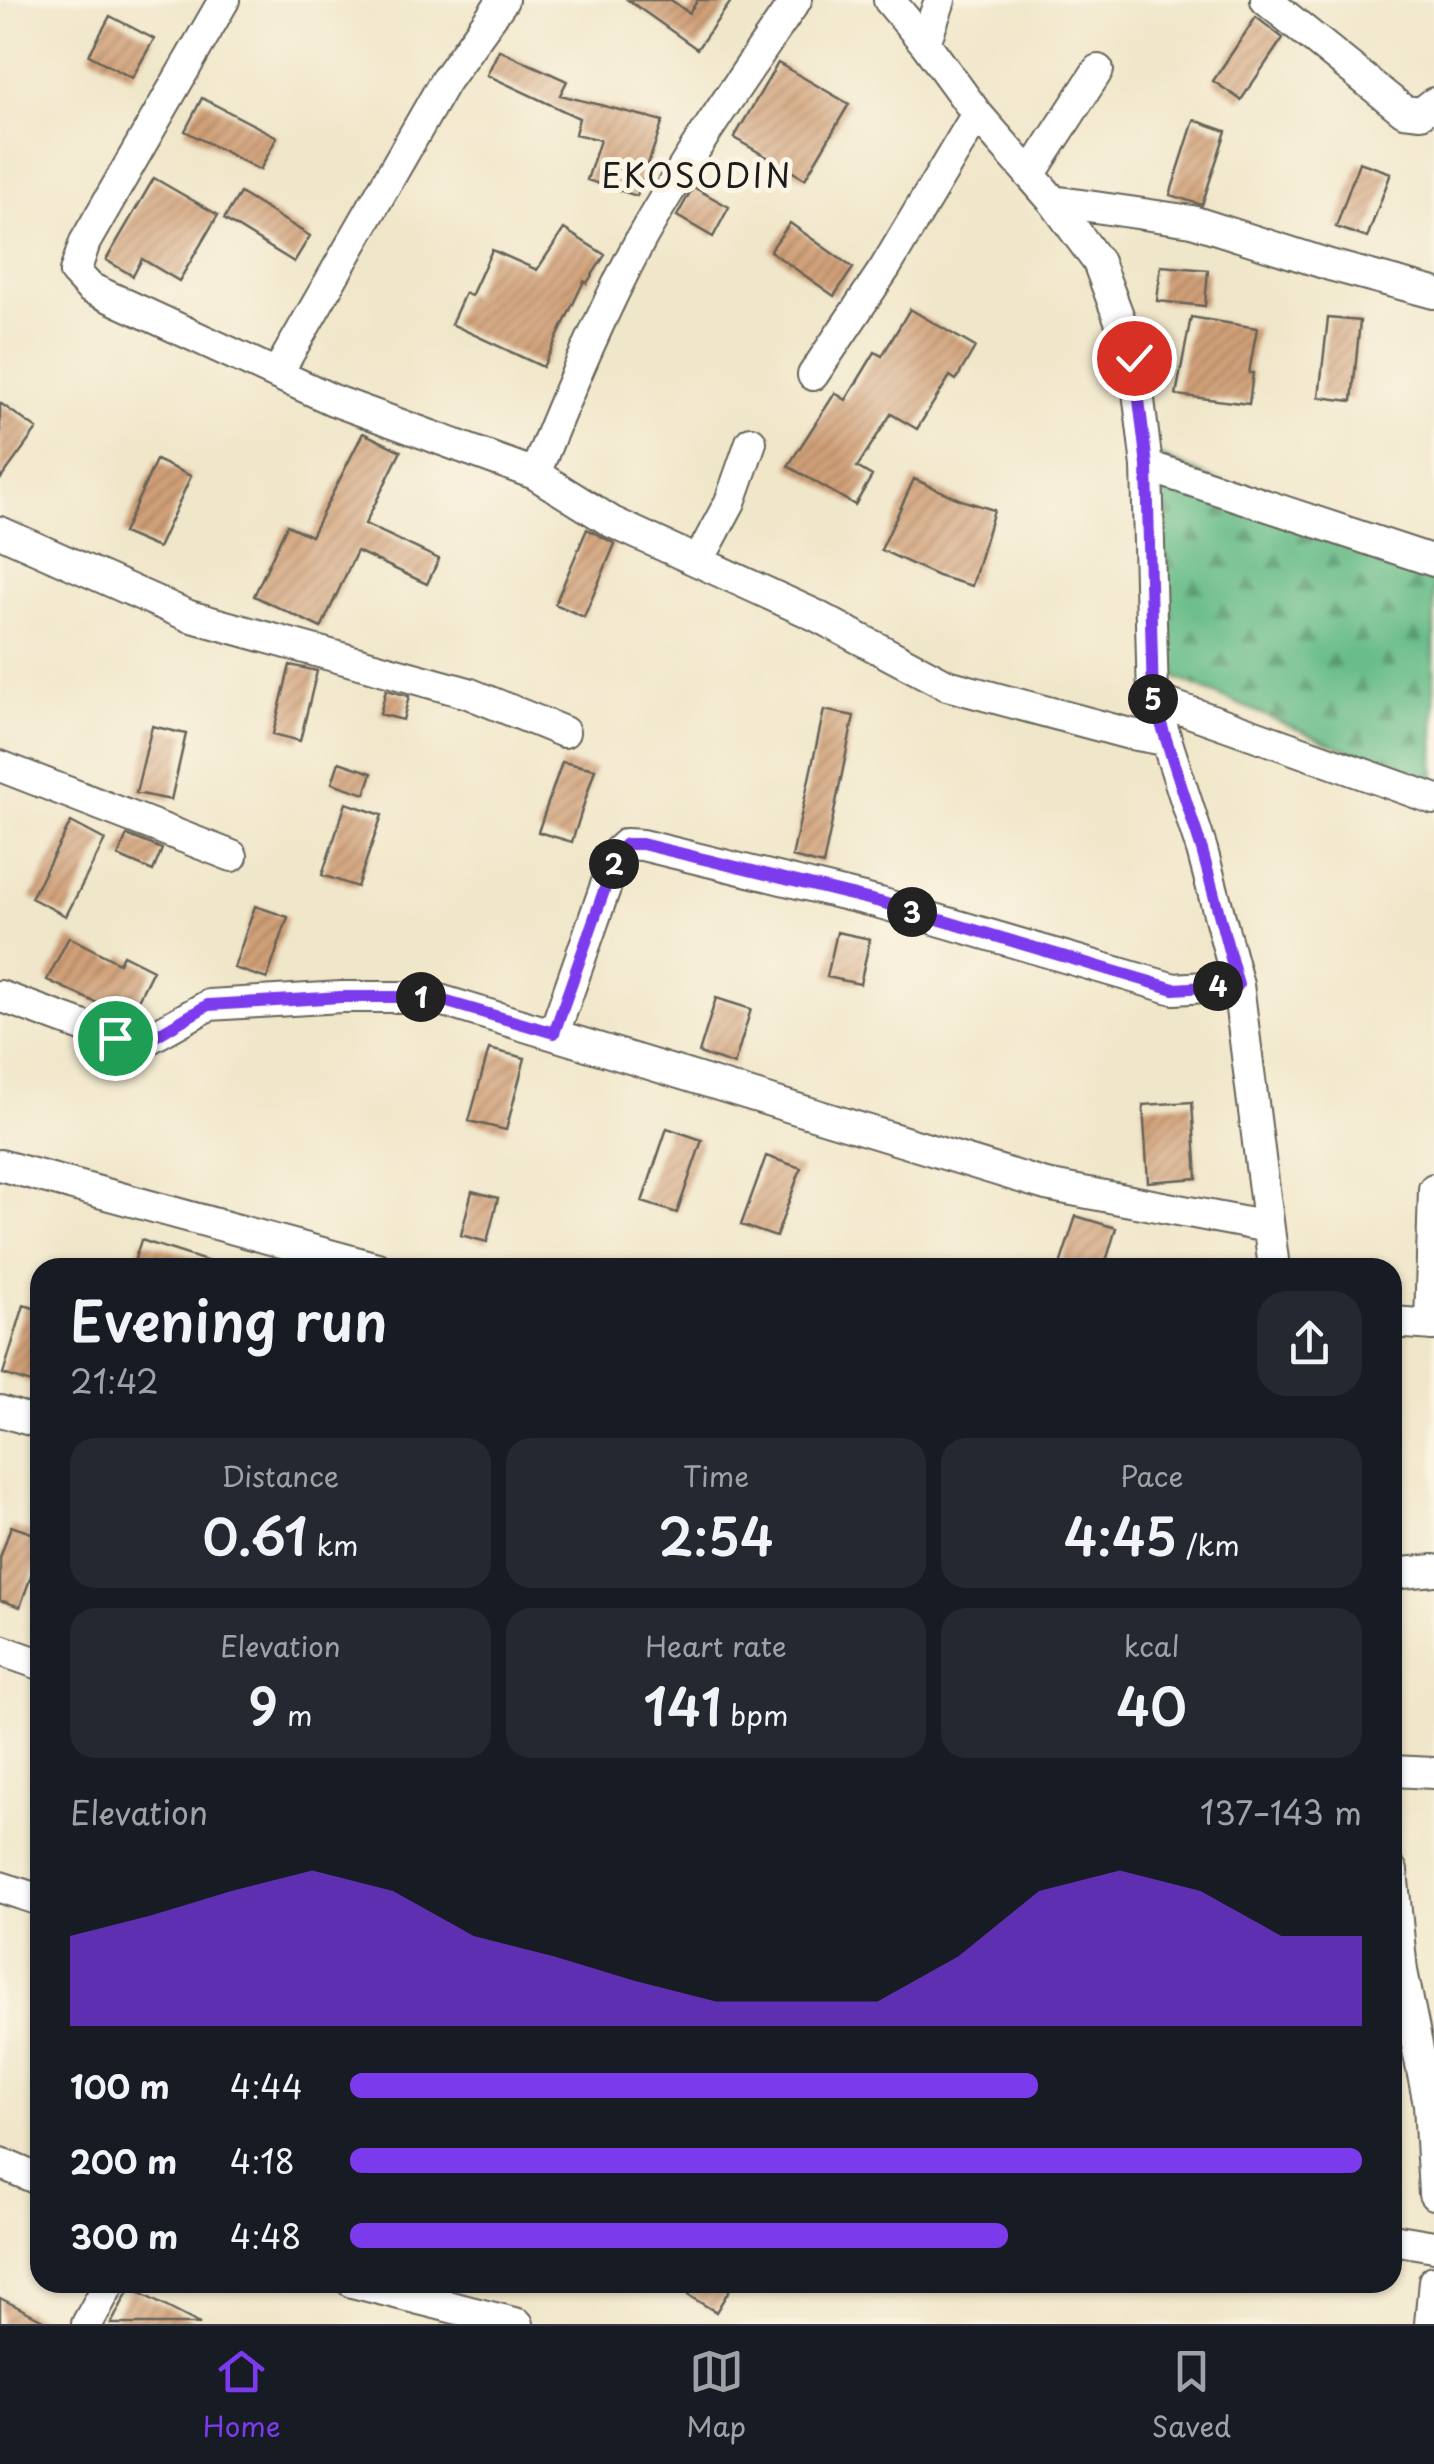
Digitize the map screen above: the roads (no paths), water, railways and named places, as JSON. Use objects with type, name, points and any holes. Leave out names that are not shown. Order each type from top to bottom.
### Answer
[{"type":"street","points":[[224,0],[85,242],[76,272],[90,288],[332,400],[534,474],[612,522],[815,615],[947,685],[1165,740]]},
{"type":"street","points":[[278,374],[445,81],[504,0]]},
{"type":"street","points":[[534,474],[567,393],[642,238],[731,94],[796,0]]},
{"type":"street","points":[[889,0],[1098,262],[1134,358],[1147,466],[1153,699],[1202,850],[1238,985],[1273,1258]]},
{"type":"street","points":[[926,43],[940,0]]},
{"type":"street","points":[[1266,0],[1404,111],[1421,112],[1434,103]]},
{"type":"street","points":[[1030,175],[1098,70]]},
{"type":"street","points":[[813,376],[885,268],[977,114]]},
{"type":"street","points":[[1053,202],[1192,221],[1330,266],[1434,294]]},
{"type":"street","points":[[700,560],[730,502],[751,442]]},
{"type":"street","points":[[1147,466],[1434,561]]},
{"type":"street","points":[[0,532],[189,616],[468,692],[564,732]]},
{"type":"street","points":[[1153,699],[1434,798]]},
{"type":"street","points":[[0,766],[232,856]]},
{"type":"street","points":[[554,1033],[618,851],[626,844],[642,844],[880,902],[1174,989],[1238,985]]},
{"type":"street","points":[[0,996],[142,1044],[208,1005],[341,997],[430,997],[1046,1185],[1268,1227]]},
{"type":"street","points":[[0,1165],[341,1258]]},
{"type":"street","points":[[1402,1323],[1432,1325],[1434,1189]]},
{"type":"street","points":[[0,1411],[30,1419]]},
{"type":"street","points":[[1402,1573],[1434,1570]]},
{"type":"street","points":[[0,1650],[30,1660]]},
{"type":"street","points":[[1402,1771],[1434,1773]]},
{"type":"street","points":[[0,1887],[30,1897]]},
{"type":"street","points":[[1402,1991],[1429,2104],[1434,2194]]},
{"type":"street","points":[[0,2162],[30,2176]]},
{"type":"street","points":[[1402,2241],[1434,2246]]},
{"type":"street","points":[[1430,2324],[1434,2281]]},
{"type":"street","points":[[87,2324],[104,2293]]},
{"type":"street","points":[[395,2293],[518,2324]]},
{"type":"district","name":"EKOSODIN","points":[[697,177]]}]
